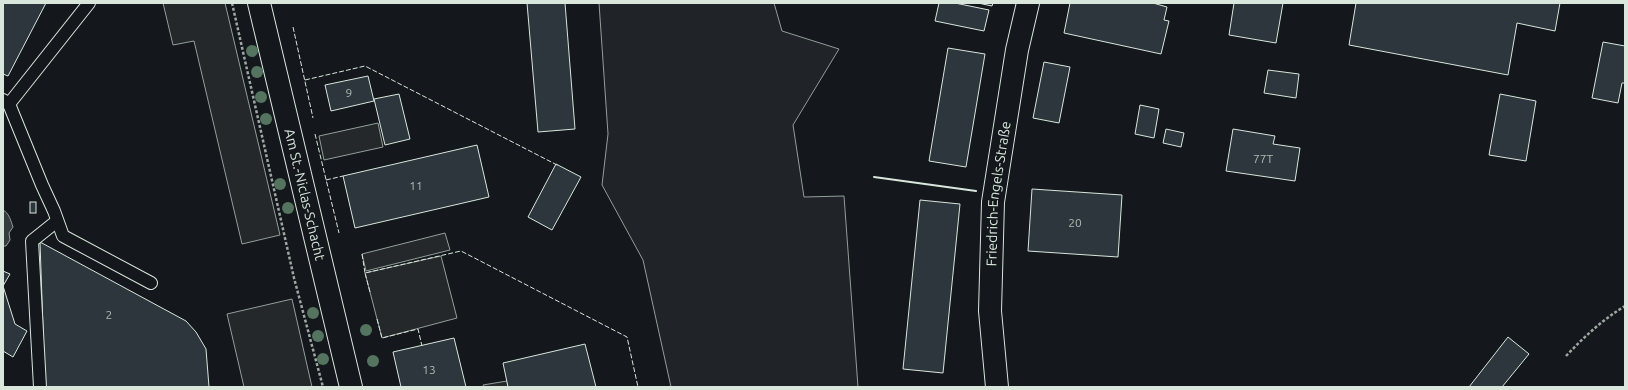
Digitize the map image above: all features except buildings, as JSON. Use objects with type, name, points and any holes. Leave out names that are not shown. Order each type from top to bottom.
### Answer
[{"type":"street","name":"Am St.-Niclas-Schacht","points":[[259,3],[351,387]]},
{"type":"street","name":"Friedrich-Engels-Straße","points":[[997,387],[990,311],[993,202],[1017,50],[1028,3]]},
{"type":"lane","points":[[89,3],[6,102],[63,236],[151,283]]},
{"type":"lane","points":[[40,387],[32,241],[57,221]]},
{"type":"path","points":[[232,3],[294,278],[323,387]]},
{"type":"path","points":[[1566,356],[1592,330],[1625,306]]},
{"type":"shaded area","points":[[163,3],[225,3],[280,235],[242,244],[194,41],[173,45]]},
{"type":"shaded area","points":[[599,3],[774,3],[782,31],[839,49],[793,125],[804,197],[844,196],[858,387],[671,387],[643,260],[602,185],[608,134]]},
{"type":"shaded area","points":[[378,123],[383,147],[324,160],[319,136]]},
{"type":"shaded area","points":[[3,210],[11,220],[13,227],[9,233],[10,240],[6,246],[3,246]]},
{"type":"shaded area","points":[[445,233],[450,250],[366,271],[362,254]]},
{"type":"shaded area","points":[[441,256],[457,318],[382,338],[365,273]]},
{"type":"shaded area","points":[[292,299],[312,387],[244,387],[227,314]]},
{"type":"shaded area","points":[[507,381],[508,387],[484,387],[483,385]]},
{"type":"fence","points":[[293,27],[313,118]]},
{"type":"fence","points":[[305,80],[365,66],[559,166]]},
{"type":"fence","points":[[315,134],[339,233]]},
{"type":"fence","points":[[326,180],[343,176]]},
{"type":"fence","points":[[370,292],[365,273],[461,251],[627,337],[638,387]]},
{"type":"fence","points":[[362,254],[365,273]]},
{"type":"fence","points":[[377,319],[382,338],[418,329],[422,346]]},
{"type":"wall","points":[[874,177],[976,191]]}]
